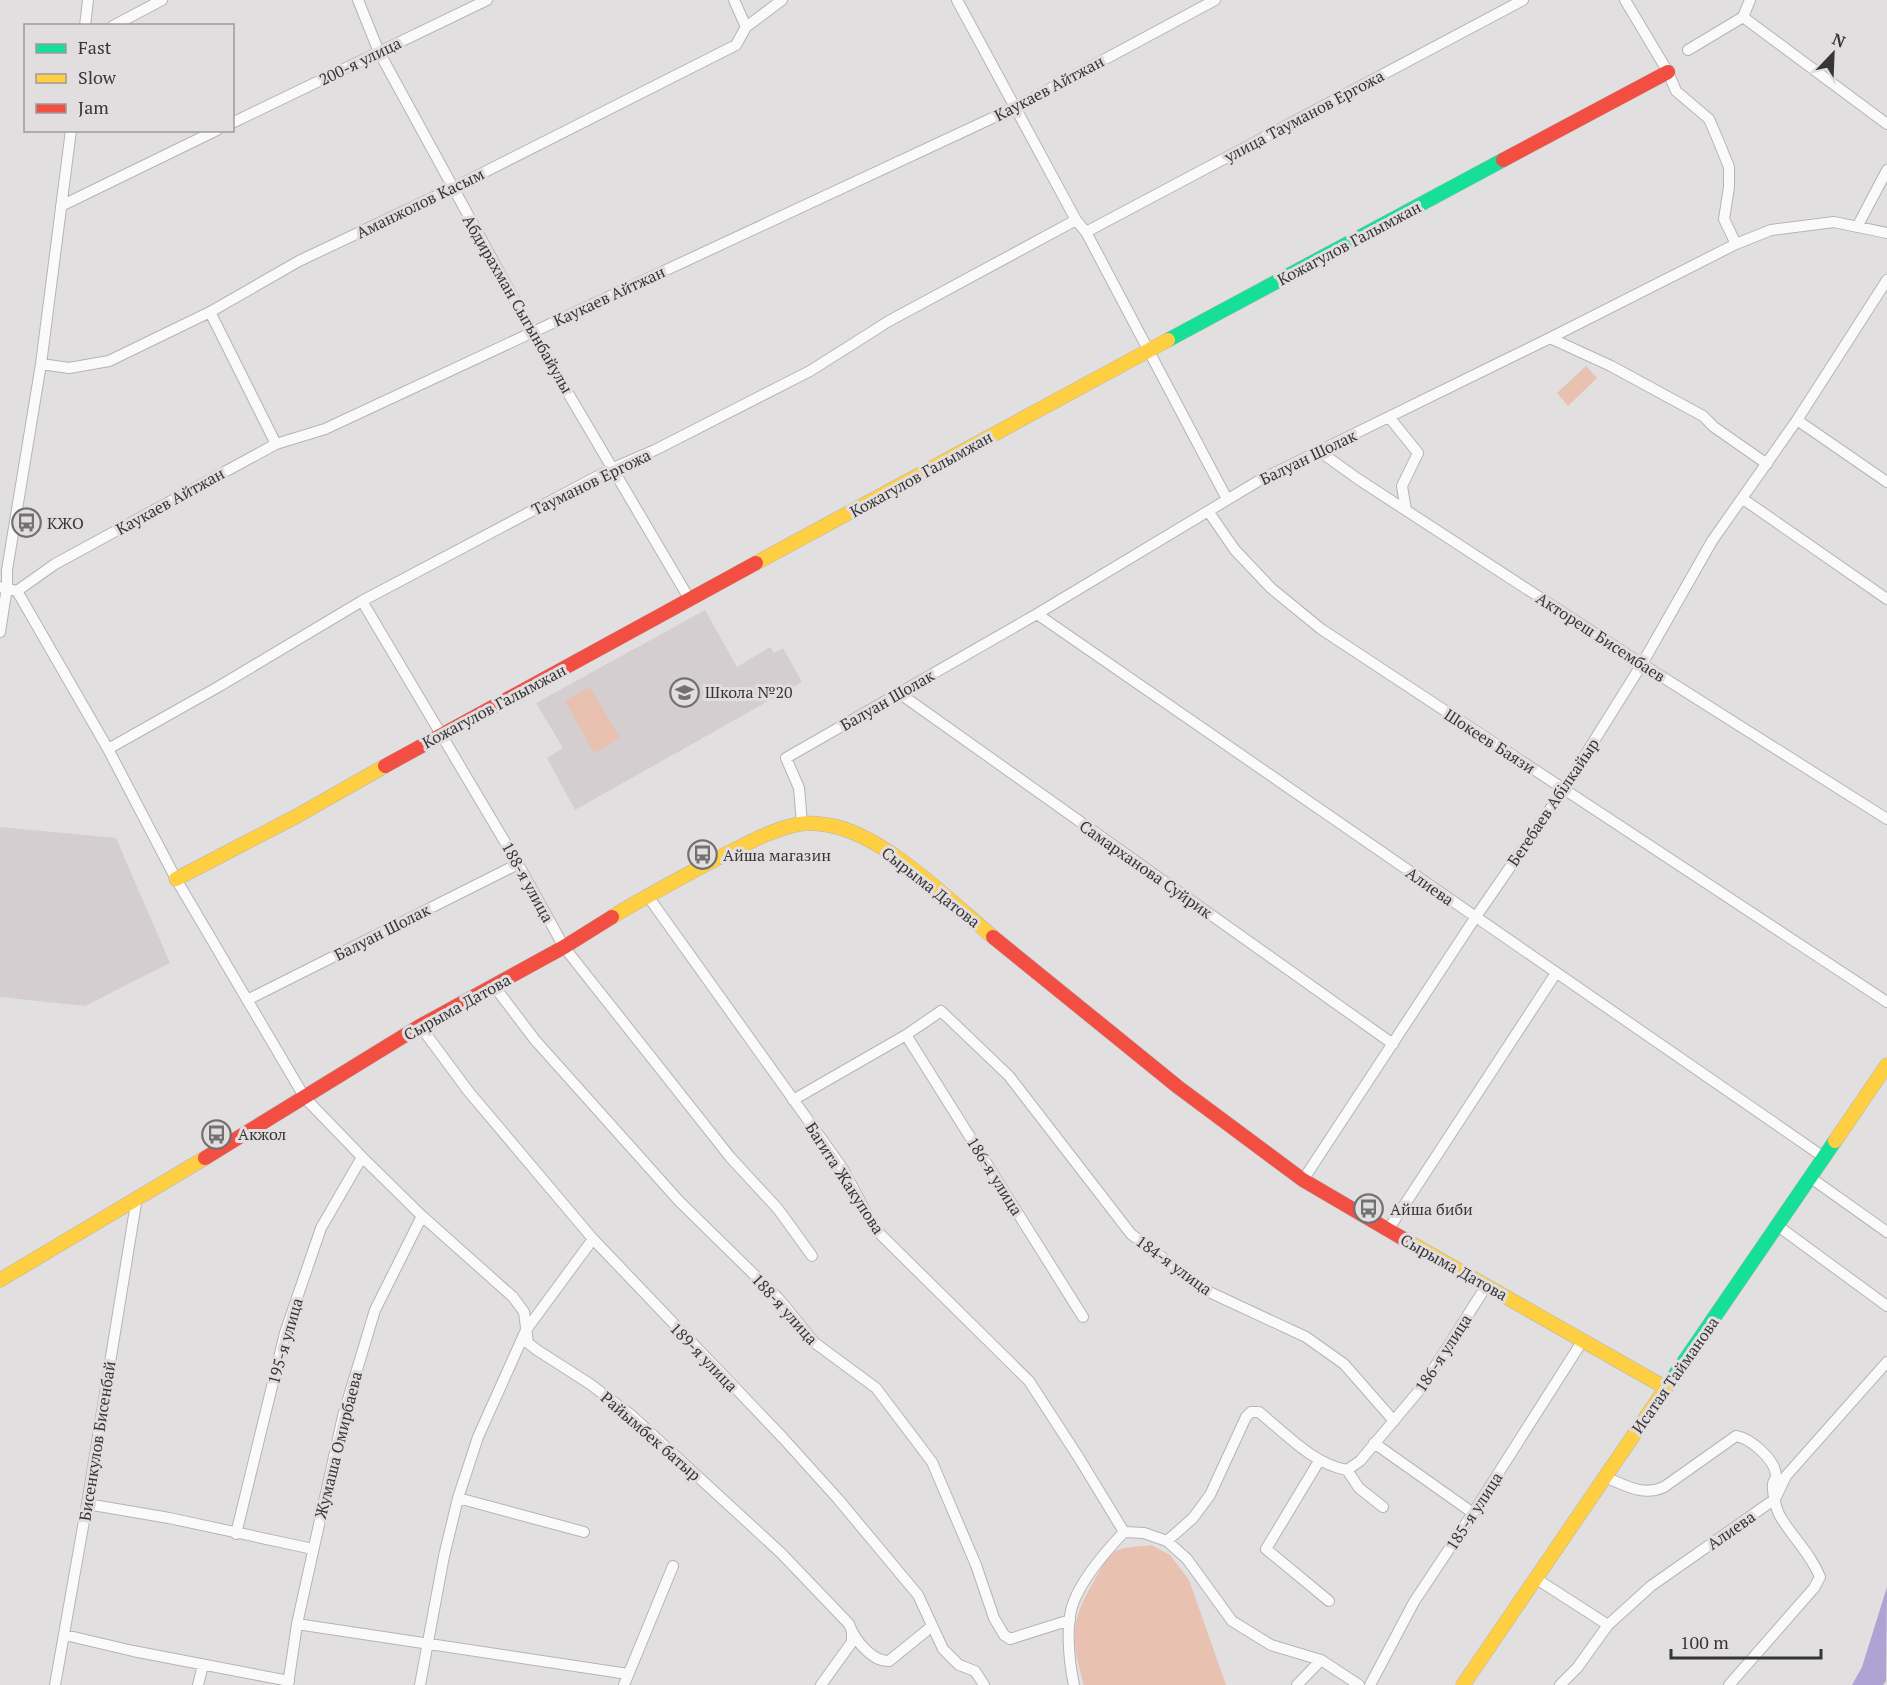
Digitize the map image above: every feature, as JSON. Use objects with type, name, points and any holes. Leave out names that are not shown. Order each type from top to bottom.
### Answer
[{"type":"street","points":[[85,24],[88,0]]},
{"type":"street","points":[[117,24],[162,0]]},
{"type":"street","name":"Абдирахман Сыгынбайулы","points":[[358,0],[379,52],[532,332],[690,600]]},
{"type":"street","name":"200-я улица","points":[[234,122],[487,0]]},
{"type":"street","points":[[734,0],[746,27]]},
{"type":"street","name":"Аманжолов Касым","points":[[41,364],[69,368],[109,361],[210,312],[299,261],[453,188],[736,45],[746,27],[782,0]]},
{"type":"street","points":[[957,0],[1076,220],[1086,232],[1227,499]]},
{"type":"street","name":"Каукаев Айтжан","points":[[8,588],[276,444],[326,429],[1016,107],[1215,0]]},
{"type":"street","name":"улица Тауманов Ергожа","points":[[1086,232],[1522,0]]},
{"type":"street","points":[[1625,0],[1668,72],[1676,91],[1709,119],[1729,167],[1729,188],[1724,219],[1736,244]]},
{"type":"street","points":[[1688,50],[1743,17],[1750,0]]},
{"type":"street","points":[[1743,17],[1887,124]]},
{"type":"street","name":"Кожагулов Галымжан","points":[[176,879],[297,816],[442,734],[1147,351],[1668,72]]},
{"type":"street","points":[[0,632],[8,588],[7,570],[41,364],[71,132]]},
{"type":"street","points":[[61,206],[213,132]]},
{"type":"street","points":[[1857,226],[1887,170]]},
{"type":"street","name":"Тауманов Ергожа","points":[[108,749],[218,687],[362,601],[613,468],[655,450],[810,371],[889,321],[1076,220]]},
{"type":"street","name":"Балуан Шолак","points":[[801,823],[799,788],[786,758],[1037,614],[1260,480],[1736,244],[1772,230],[1834,222],[1887,233]]},
{"type":"street","name":"Бегебаев Абілкайыр","points":[[1303,1180],[1475,918],[1563,789],[1642,664],[1712,541],[1797,420],[1887,280]]},
{"type":"street","points":[[210,312],[276,444]]},
{"type":"street","points":[[1550,338],[1611,366],[1702,416],[1713,427],[1767,464]]},
{"type":"street","points":[[1389,417],[1418,453],[1402,486],[1406,510]]},
{"type":"street","points":[[1797,420],[1887,482]]},
{"type":"street","name":"Актореш Бисембаев","points":[[1319,451],[1642,664],[1887,819]]},
{"type":"street","points":[[1743,499],[1887,599]]},
{"type":"street","name":"Шокеев Баязи","points":[[1208,511],[1235,550],[1271,588],[1321,629],[1887,1002]]},
{"type":"street","name":"Райымбек батыр","points":[[8,588],[108,749],[176,879],[305,1098],[422,1216],[513,1297],[524,1312],[528,1343],[590,1384],[631,1415],[765,1538],[849,1624],[852,1633],[873,1656],[889,1661],[932,1627]]},
{"type":"street","name":"188-я улица","points":[[362,601],[518,864],[564,947],[730,1157],[778,1209],[812,1256]]},
{"type":"street","name":"Алиева","points":[[1037,614],[1825,1158]]},
{"type":"street","name":"Самарханова Суйрик","points":[[899,693],[1393,1044]]},
{"type":"street","name":"Сырыма Датова","points":[[0,1280],[305,1098],[420,1026],[564,947],[647,895],[738,848],[768,834],[801,823],[829,825],[854,833],[882,848],[908,866],[1178,1087],[1303,1180],[1666,1388]]},
{"type":"street","name":"Балуан Шолак","points":[[247,1000],[518,864]]},
{"type":"street","name":"Багита Жакупова","points":[[647,895],[843,1169],[875,1229],[1029,1381],[1124,1532]]},
{"type":"street","points":[[1388,1230],[1556,973]]},
{"type":"street","name":"188-я улица","points":[[494,986],[535,1040],[679,1201],[778,1298],[815,1343],[876,1388],[932,1462],[976,1565],[994,1618],[1004,1635],[1010,1639],[1070,1620]]},
{"type":"street","name":"184-я улица","points":[[906,1035],[941,1011],[1009,1077],[1131,1234],[1205,1290],[1306,1337],[1344,1364],[1394,1421]]},
{"type":"street","name":"189-я улица","points":[[420,1026],[469,1092],[593,1239],[783,1438],[838,1499],[918,1595],[943,1649],[959,1665],[975,1671],[984,1685]]},
{"type":"street","points":[[793,1100],[906,1035]]},
{"type":"street","name":"186-я улица","points":[[906,1035],[1083,1317]]},
{"type":"street","name":"Исатая Тайманова","points":[[1463,1685],[1887,1065]]},
{"type":"street","name":"195-я улица","points":[[236,1534],[285,1333],[321,1228],[362,1158]]},
{"type":"street","points":[[1811,1178],[1887,1232]]},
{"type":"street","name":"Бисенкулов Бисенбай","points":[[56,1685],[137,1197]]},
{"type":"street","name":"Жумаша Омирбаева","points":[[289,1683],[297,1624],[343,1416],[375,1310],[422,1216]]},
{"type":"street","points":[[1778,1226],[1887,1306]]},
{"type":"street","points":[[420,1685],[444,1556],[458,1498],[478,1437],[526,1330],[593,1239]]},
{"type":"street","name":"186-я улица","points":[[1347,1470],[1360,1461],[1422,1387],[1487,1285]]},
{"type":"street","name":"185-я улица","points":[[1370,1685],[1414,1602],[1583,1340]]},
{"type":"street","name":"Алиева","points":[[1560,1685],[1577,1668],[1608,1625],[1651,1586],[1775,1499],[1786,1476],[1887,1362]]},
{"type":"street","points":[[1167,1540],[1193,1518],[1210,1495],[1246,1417],[1251,1412],[1259,1412],[1319,1461],[1347,1470],[1359,1488],[1383,1507]]},
{"type":"street","points":[[1605,1477],[1635,1489],[1653,1492],[1664,1487],[1736,1436],[1744,1437],[1754,1443],[1773,1465],[1776,1476],[1773,1485],[1778,1514],[1815,1564],[1820,1577],[1814,1588],[1729,1685]]},
{"type":"street","points":[[1374,1443],[1473,1513]]},
{"type":"street","points":[[1319,1461],[1266,1549],[1329,1601]]},
{"type":"street","points":[[458,1498],[584,1532]]},
{"type":"street","points":[[87,1504],[169,1518],[313,1550]]},
{"type":"street","points":[[1074,1685],[1069,1664],[1070,1620],[1073,1602],[1102,1556],[1124,1532],[1144,1533],[1167,1540],[1187,1559],[1232,1622],[1271,1645],[1321,1660],[1359,1685]]},
{"type":"street","points":[[297,1624],[428,1644],[626,1679],[673,1566]]},
{"type":"street","points":[[1535,1578],[1608,1625]]},
{"type":"street","points":[[821,1685],[852,1642],[852,1633]]},
{"type":"street","points":[[65,1635],[289,1683]]},
{"type":"street","points":[[1297,1685],[1321,1660]]},
{"type":"street","points":[[198,1685],[203,1665]]},
{"type":"shaded area","points":[[1586,366],[1597,378],[1568,406],[1557,393]]},
{"type":"shaded area","points":[[705,610],[737,667],[770,647],[774,653],[783,648],[802,682],[575,810],[547,758],[563,748],[536,703]]},
{"type":"shaded area","points":[[590,687],[620,738],[594,753],[565,701]]},
{"type":"shaded area","points":[[0,827],[116,838],[170,963],[85,1006],[0,997]]},
{"type":"shaded area","points":[[1151,1545],[1170,1555],[1189,1580],[1226,1685],[1084,1685],[1075,1640],[1075,1628],[1082,1604],[1104,1562],[1111,1554],[1122,1549]]},
{"type":"shaded area","points":[[1887,1587],[1886,1681],[1883,1685],[1852,1685],[1862,1667]]},
{"type":"traffic: fast","points":[[1168,340],[1503,160]]},
{"type":"traffic: fast","points":[[1670,1382],[1835,1141]]},
{"type":"traffic: slow","points":[[756,563],[1168,340]]},
{"type":"traffic: slow","points":[[176,879],[297,816],[385,766]]},
{"type":"traffic: slow","points":[[612,917],[757,838],[789,826],[810,823],[849,831],[871,841],[937,888],[993,937]]},
{"type":"traffic: slow","points":[[1835,1141],[1887,1065]]},
{"type":"traffic: slow","points":[[0,1280],[205,1158]]},
{"type":"traffic: slow","points":[[1402,1238],[1666,1388]]},
{"type":"traffic: slow","points":[[1463,1685],[1670,1382]]},
{"type":"traffic: jam","points":[[1503,160],[1668,72]]},
{"type":"traffic: jam","points":[[385,766],[756,563]]},
{"type":"traffic: jam","points":[[205,1158],[420,1026],[564,947],[612,917]]},
{"type":"traffic: jam","points":[[993,937],[1178,1087],[1303,1180],[1402,1238]]},
{"type":"place","name":"КЖО","points":[[26,523]]},
{"type":"place","name":"Школа №20","points":[[684,692]]},
{"type":"place","name":"Айша магазин","points":[[702,855]]},
{"type":"place","name":"Акжол","points":[[217,1134]]},
{"type":"place","name":"Айша биби","points":[[1369,1209]]}]
